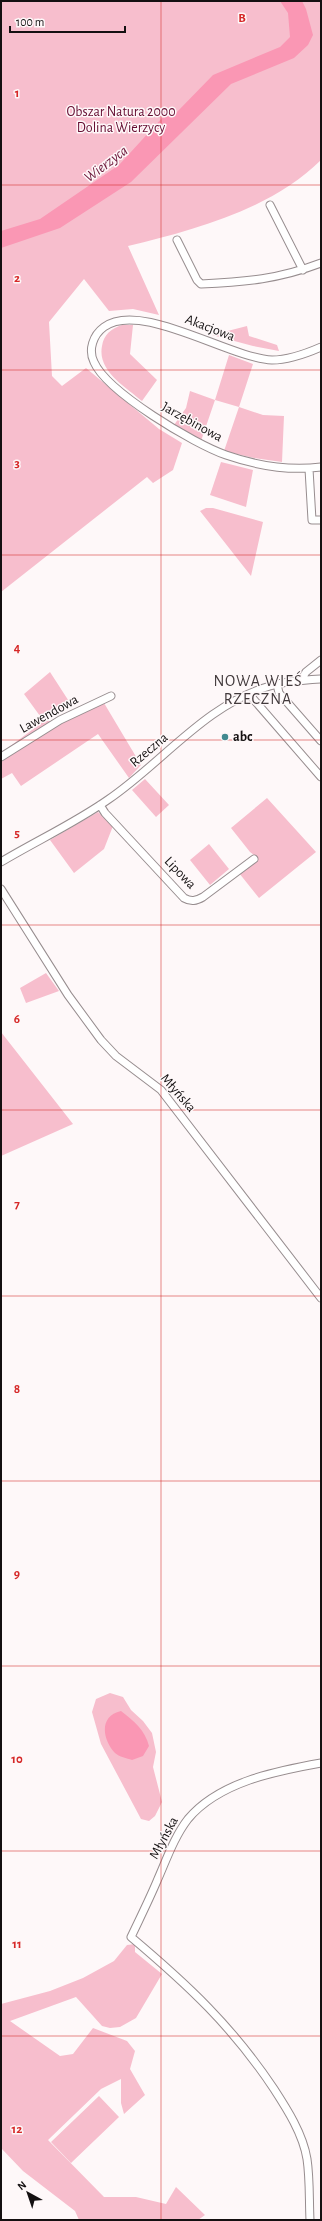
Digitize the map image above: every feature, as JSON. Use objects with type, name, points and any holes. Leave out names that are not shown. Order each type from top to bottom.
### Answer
[{"type":"street","points":[[270,205],[303,270]]},
{"type":"street","points":[[177,240],[197,280],[201,284],[265,280],[303,270],[321,263]]},
{"type":"street","name":"Akacjowa","points":[[94,338],[99,331],[111,323],[138,321],[174,329],[257,358],[287,359],[321,347]]},
{"type":"street","name":"Jarzębinowa","points":[[94,338],[92,355],[100,372],[125,394],[174,429],[202,445],[236,458],[273,466],[309,469],[321,467]]},
{"type":"street","points":[[309,469],[312,520],[321,520]]},
{"type":"street","points":[[301,680],[306,672],[321,660]]},
{"type":"street","name":"Rzeczna","points":[[1,862],[100,805],[125,788],[212,715],[249,694],[277,684],[301,680],[321,679]]},
{"type":"street","points":[[277,684],[279,693],[321,742]]},
{"type":"street","points":[[249,694],[321,777]]},
{"type":"street","name":"Lawendowa","points":[[1,757],[60,720],[111,696]]},
{"type":"street","name":"Lipowa","points":[[100,805],[105,813],[184,898],[189,900],[194,901],[203,897],[254,859]]},
{"type":"street","name":"Młyńska","points":[[1,889],[68,995],[101,1040],[116,1056],[161,1090],[321,1298]]},
{"type":"street","name":"Młyńska","points":[[310,2220],[307,2159],[297,2129],[284,2105],[265,2076],[222,2020],[175,1974],[131,1937],[177,1837],[188,1819],[200,1807],[234,1787],[288,1769],[321,1763]]},
{"type":"green space","name":"Obszar Natura 2000 Dolina Wierzycy","points":[[1,1],[321,1],[321,160],[301,177],[256,205],[205,225],[128,246],[159,315],[133,309],[109,311],[84,279],[49,322],[52,376],[62,386],[86,368],[159,429],[182,443],[173,470],[153,483],[147,477],[1,592]]},
{"type":"green space","points":[[122,325],[133,325],[130,354],[157,380],[142,401],[114,378],[104,363],[102,346],[104,338],[111,330]]},
{"type":"green space","points":[[247,326],[249,336],[277,345],[279,351],[212,335]]},
{"type":"green space","points":[[229,355],[253,364],[239,407],[215,400]]},
{"type":"green space","points":[[190,391],[215,400],[201,441],[174,425],[186,408]]},
{"type":"green space","points":[[239,407],[263,415],[284,416],[282,462],[254,458],[224,451]]},
{"type":"green space","points":[[221,462],[253,470],[246,507],[210,495]]},
{"type":"green space","points":[[206,508],[213,508],[263,522],[251,576],[200,511]]},
{"type":"green space","points":[[50,672],[72,706],[57,713],[40,716],[24,694]]},
{"type":"green space","points":[[104,703],[141,765],[129,778],[98,734],[21,786],[12,773],[1,779],[1,753],[44,721],[62,721]]},
{"type":"green space","points":[[145,779],[169,805],[156,817],[132,790]]},
{"type":"green space","points":[[267,798],[316,852],[259,898],[239,873],[258,858],[250,852],[231,828]]},
{"type":"green space","points":[[98,812],[113,826],[104,849],[74,873],[50,840]]},
{"type":"green space","points":[[209,844],[229,869],[210,885],[190,860]]},
{"type":"green space","points":[[46,973],[59,991],[26,1003],[20,988]]},
{"type":"green space","points":[[1,1032],[73,1124],[1,1156]]},
{"type":"green space","points":[[110,1693],[123,1697],[131,1710],[143,1721],[152,1733],[156,1752],[153,1767],[162,1802],[155,1816],[149,1821],[141,1819],[101,1744],[92,1712],[96,1699]]},
{"type":"green space","points":[[135,1944],[135,1952],[162,1974],[136,2018],[120,2027],[110,2028],[102,2026],[76,1997],[10,2021],[60,2056],[73,2054],[93,2028],[127,2041],[135,2051],[130,2069],[145,2095],[124,2114],[121,2103],[121,2079],[101,2089],[48,2140],[104,2197],[136,2197],[166,2204],[176,2187],[205,2215],[198,2220],[79,2220],[75,2211],[23,2171],[1,2148],[1,2004],[50,1991],[83,1978],[114,1961],[127,1945]]},
{"type":"green space","points":[[99,2096],[119,2117],[71,2163],[51,2142]]},
{"type":"shaded area","points":[[280,1],[302,1],[306,9],[313,35],[308,45],[294,58],[231,84],[131,182],[60,228],[1,248],[1,231],[40,219],[119,165],[162,118],[176,113],[213,75],[280,47],[290,37],[288,13]]},
{"type":"shaded area","points":[[121,1711],[135,1722],[145,1735],[149,1746],[143,1756],[132,1760],[115,1753],[105,1735],[106,1723],[109,1718]]},
{"type":"place","name":"abc","points":[[225,737]]},
{"type":"district","name":"NOWA WIEŚ RZECZNA","points":[[258,690]]},
{"type":"water label","name":"Wierzyca","points":[[106,164]]}]
